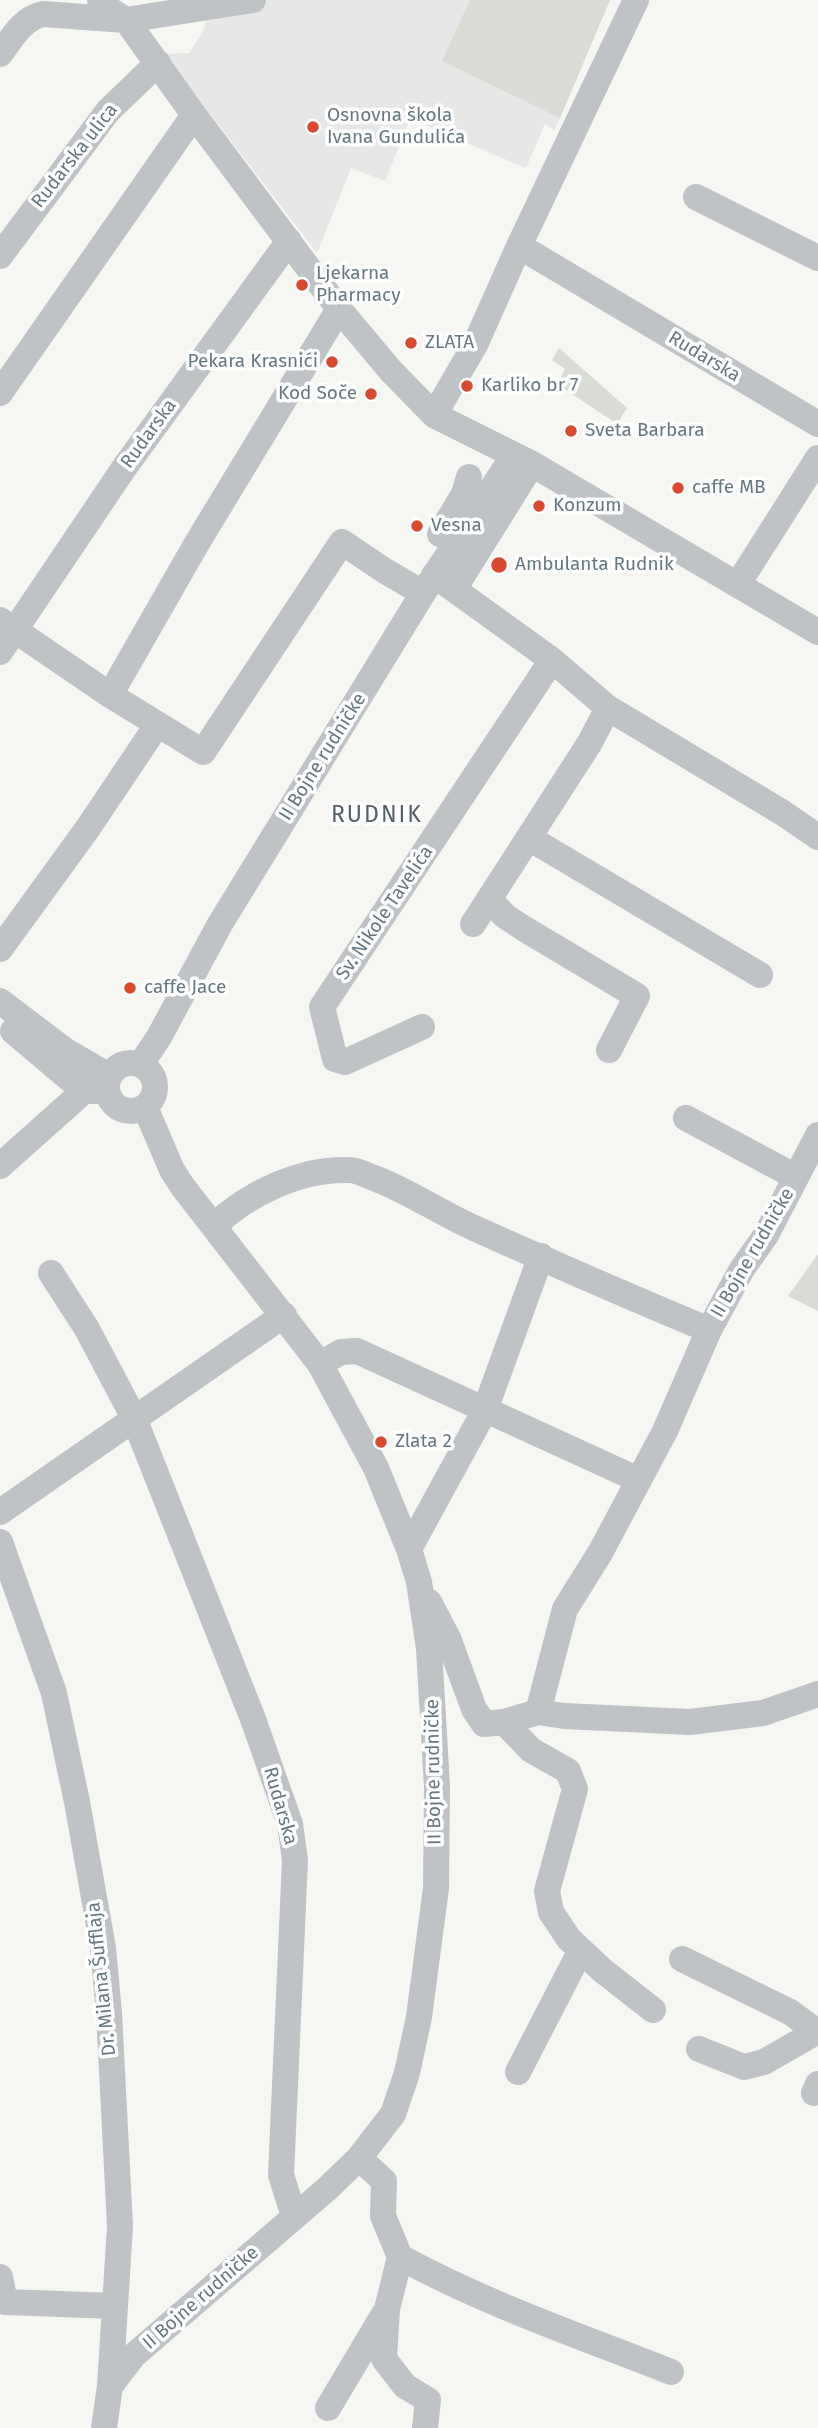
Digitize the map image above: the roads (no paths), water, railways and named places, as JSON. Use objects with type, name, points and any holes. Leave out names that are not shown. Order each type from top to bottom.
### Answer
[{"type":"street","points":[[100,0],[110,10],[126,10]]},
{"type":"street","points":[[0,54],[24,23],[33,16],[253,0]]},
{"type":"street","points":[[434,415],[475,345],[636,0]]},
{"type":"street","points":[[126,10],[194,115],[339,309],[391,371],[452,434],[462,448],[468,477],[470,518]]},
{"type":"street","points":[[0,28],[27,22]]},
{"type":"street","name":"Rudarska ulica","points":[[0,256],[108,110],[158,63]]},
{"type":"street","points":[[0,393],[194,115]]},
{"type":"street","points":[[696,197],[818,258]]},
{"type":"street","name":"Rudarska","points":[[0,652],[7,625],[289,242]]},
{"type":"street","name":"Rudarska","points":[[519,246],[818,424]]},
{"type":"street","points":[[110,695],[197,543],[339,309]]},
{"type":"street","points":[[434,415],[523,460],[818,632]]},
{"type":"street","points":[[738,584],[818,458]]},
{"type":"street","points":[[434,587],[523,460]]},
{"type":"street","name":"II Bojne rudničke","points":[[141,1064],[159,1037],[220,924],[434,587],[470,518],[523,460]]},
{"type":"street","points":[[434,587],[422,565],[464,494],[468,477]]},
{"type":"street","points":[[7,625],[110,695],[203,752],[342,541],[385,571],[434,587],[552,660],[608,708],[783,813],[818,837]]},
{"type":"street","name":"Sv. Nikole Tavelića","points":[[422,1027],[345,1062],[335,1059],[322,1007],[552,660]]},
{"type":"street","points":[[473,924],[589,744],[608,708]]},
{"type":"street","points":[[0,949],[88,828],[157,725]]},
{"type":"street","points":[[528,838],[760,975]]},
{"type":"street","points":[[489,899],[505,916],[523,928],[637,996],[609,1050]]},
{"type":"street","points":[[0,1001],[66,1051],[100,1086],[120,1108],[134,1111],[145,1107],[153,1098],[155,1083],[148,1069],[141,1064],[119,1065],[100,1086],[0,1166]]},
{"type":"street","points":[[0,1022],[100,1086]]},
{"type":"street","points":[[145,1107],[172,1170],[183,1187],[320,1364],[376,1468],[409,1549],[419,1582]]},
{"type":"street","name":"II Bojne rudničke","points":[[686,1118],[796,1177]]},
{"type":"street","name":"II Bojne rudničke","points":[[538,1712],[565,1609],[600,1553],[639,1480],[665,1431],[709,1330],[742,1269],[766,1235],[818,1135]]},
{"type":"street","name":"II Bojne rudničke","points":[[214,1226],[230,1210],[288,1180],[321,1172],[351,1170],[395,1186],[472,1227],[541,1256],[593,1282],[709,1330]]},
{"type":"street","points":[[409,1549],[485,1410],[541,1256]]},
{"type":"street","name":"Rudarska","points":[[51,1273],[87,1329],[135,1418],[253,1719],[290,1824],[295,1860],[281,2175],[294,2216]]},
{"type":"street","points":[[0,1511],[284,1315]]},
{"type":"street","points":[[320,1364],[341,1352],[357,1352],[639,1480]]},
{"type":"street","name":"Dr. Milana Šufflaja","points":[[0,1542],[54,1693],[103,1948],[120,2226],[110,2386]]},
{"type":"street","name":"II Bojne rudničke","points":[[419,1582],[448,1638],[474,1709],[484,1724],[504,1722]]},
{"type":"street","name":"II Bojne rudničke","points":[[104,2428],[110,2386],[133,2356],[328,2188],[359,2158],[393,2114],[407,2073],[419,2017],[436,1888],[438,1787],[434,1712],[429,1648],[419,1582]]},
{"type":"street","points":[[653,2010],[580,1950],[551,1912],[547,1891],[575,1788],[568,1771],[531,1750],[504,1722],[538,1712],[564,1716],[691,1723],[763,1713],[818,1693]]},
{"type":"street","points":[[519,2072],[580,1950]]},
{"type":"street","points":[[682,1959],[790,2012],[817,2031],[785,2052],[764,2062],[744,2067],[699,2049]]},
{"type":"street","points":[[359,2158],[384,2181],[383,2216],[400,2258],[387,2309],[384,2359],[405,2386],[428,2400],[425,2428]]},
{"type":"street","points":[[400,2258],[434,2276],[545,2323],[671,2372]]},
{"type":"street","points":[[0,2277],[5,2302],[115,2306]]},
{"type":"street","points":[[328,2408],[387,2309]]},
{"type":"place","name":"Osnovna škola Ivana Gundulića","points":[[313,127]]},
{"type":"place","name":"Ljekarna Pharmacy","points":[[302,285]]},
{"type":"place","name":"ZLATA","points":[[411,343]]},
{"type":"place","name":"Pekara Krasnići","points":[[332,362]]},
{"type":"place","name":"Karliko br 7","points":[[467,386]]},
{"type":"place","name":"Kod Soče","points":[[371,394]]},
{"type":"place","name":"Sveta Barbara","points":[[571,431]]},
{"type":"place","name":"caffe MB","points":[[678,488]]},
{"type":"place","name":"Konzum","points":[[539,506]]},
{"type":"place","name":"Vesna","points":[[417,526]]},
{"type":"place","name":"Ambulanta Rudnik","points":[[499,565]]},
{"type":"place","name":"caffe Jace","points":[[130,988]]},
{"type":"place","name":"Zlata 2","points":[[381,1442]]},
{"type":"district","name":"RUDNIK","points":[[377,816]]}]
